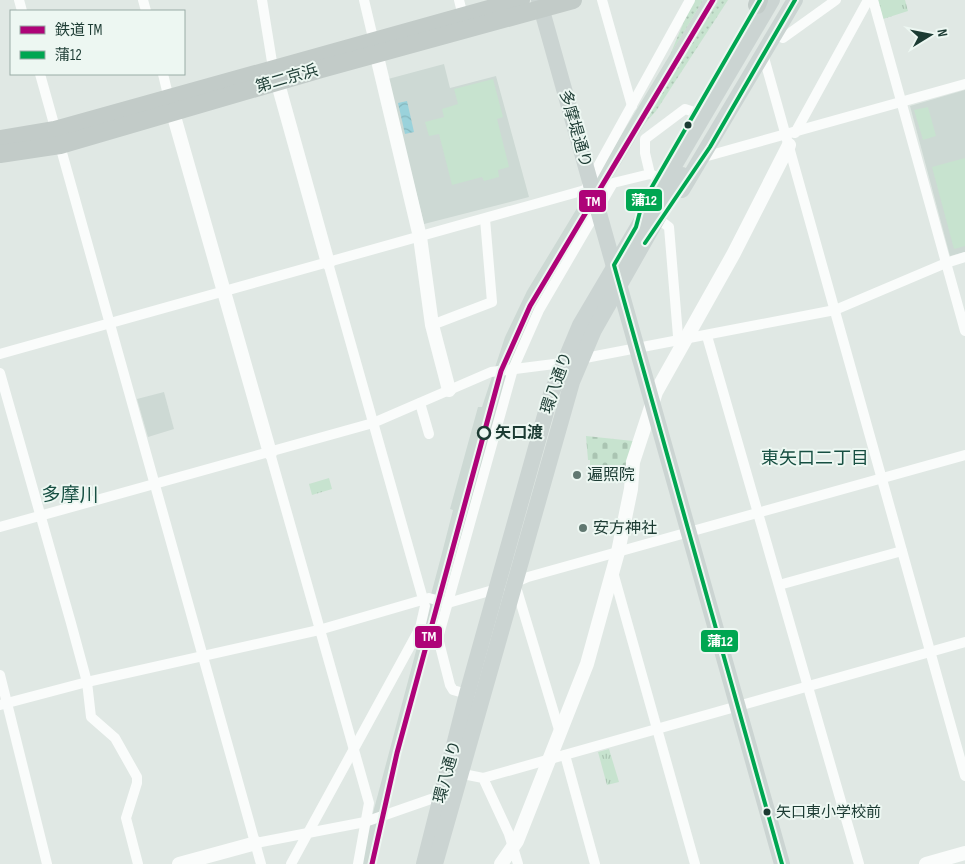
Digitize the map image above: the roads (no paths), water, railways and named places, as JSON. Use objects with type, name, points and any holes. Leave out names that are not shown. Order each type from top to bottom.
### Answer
[{"type":"highway","name":"第二京浜","points":[[375,48],[461,8],[521,0]]},
{"type":"highway","name":"第二京浜","points":[[0,154],[171,106],[275,74],[540,4],[573,0]]},
{"type":"highway","name":"第二京浜","points":[[0,139],[58,137]]},
{"type":"main road","name":"環八通り","points":[[424,864],[515,583],[564,405],[580,360],[594,330],[784,0]]},
{"type":"main road","points":[[693,156],[764,54],[795,0]]},
{"type":"main road","name":"環八通り","points":[[435,864],[465,733],[467,694],[551,394],[562,363],[580,325],[636,227],[693,156],[762,1]]},
{"type":"main road","points":[[636,227],[653,175],[762,1]]},
{"type":"main road","name":"多摩堤通り","points":[[540,4],[782,864]]},
{"type":"main road","points":[[414,864],[431,799],[448,749],[465,733],[476,777],[445,864]]},
{"type":"street","points":[[262,0],[275,74],[425,606],[420,628],[354,751],[306,832],[291,864]]},
{"type":"street","points":[[364,0],[420,237],[432,325],[449,390]]},
{"type":"street","points":[[602,0],[632,106]]},
{"type":"street","points":[[0,354],[585,190],[690,0]]},
{"type":"street","points":[[775,34],[783,38],[836,0]]},
{"type":"street","points":[[501,864],[513,846],[588,664],[618,552],[631,489],[633,462],[656,392],[787,139],[797,130],[868,0]]},
{"type":"street","points":[[872,0],[965,331]]},
{"type":"street","points":[[764,54],[965,776]]},
{"type":"street","points":[[40,75],[261,864]]},
{"type":"street","points":[[163,75],[369,803],[358,864]]},
{"type":"street","points":[[797,130],[965,84]]},
{"type":"street","points":[[467,694],[453,690],[450,685],[438,642],[514,370],[540,310],[613,183],[653,175],[645,153],[645,139],[685,109],[694,112]]},
{"type":"street","points":[[693,156],[787,139]]},
{"type":"street","points":[[432,325],[492,302],[485,219]]},
{"type":"street","points":[[658,219],[670,228],[681,344]]},
{"type":"street","points":[[580,360],[681,344],[707,336],[835,310],[946,263],[965,258]]},
{"type":"street","points":[[707,336],[858,864]]},
{"type":"street","points":[[0,527],[373,423],[491,372],[562,363]]},
{"type":"street","points":[[0,373],[87,682],[91,717],[115,738],[137,777],[138,783],[126,818],[138,864]]},
{"type":"street","points":[[420,403],[429,434]]},
{"type":"street","points":[[3,704],[87,682],[319,630],[429,598],[448,603],[497,589],[528,577],[965,455]]},
{"type":"street","points":[[779,585],[902,551]]},
{"type":"street","points":[[613,571],[694,864]]},
{"type":"street","points":[[515,583],[560,734]]},
{"type":"street","points":[[518,864],[513,846],[476,777],[565,755],[965,642]]},
{"type":"street","points":[[0,675],[3,704],[47,864]]},
{"type":"street","points":[[565,755],[596,864]]},
{"type":"street","points":[[179,864],[256,843],[365,822],[431,799]]},
{"type":"street","points":[[926,864],[965,853]]},
{"type":"water","points":[[407,101],[414,132],[405,134],[398,103]]},
{"type":"rail line","name":"TM","points":[[372,864],[397,753],[501,371],[530,306],[713,0]]},
{"type":"place","name":"矢口渡","points":[[484,433]]},
{"type":"place","name":"遍照院","points":[[577,475]]},
{"type":"place","name":"安方神社","points":[[583,528]]},
{"type":"place","name":"矢口東小学校前","points":[[767,812]]},
{"type":"district","name":"東矢口二丁目","points":[[815,458]]},
{"type":"district","name":"多摩川","points":[[70,495]]}]
